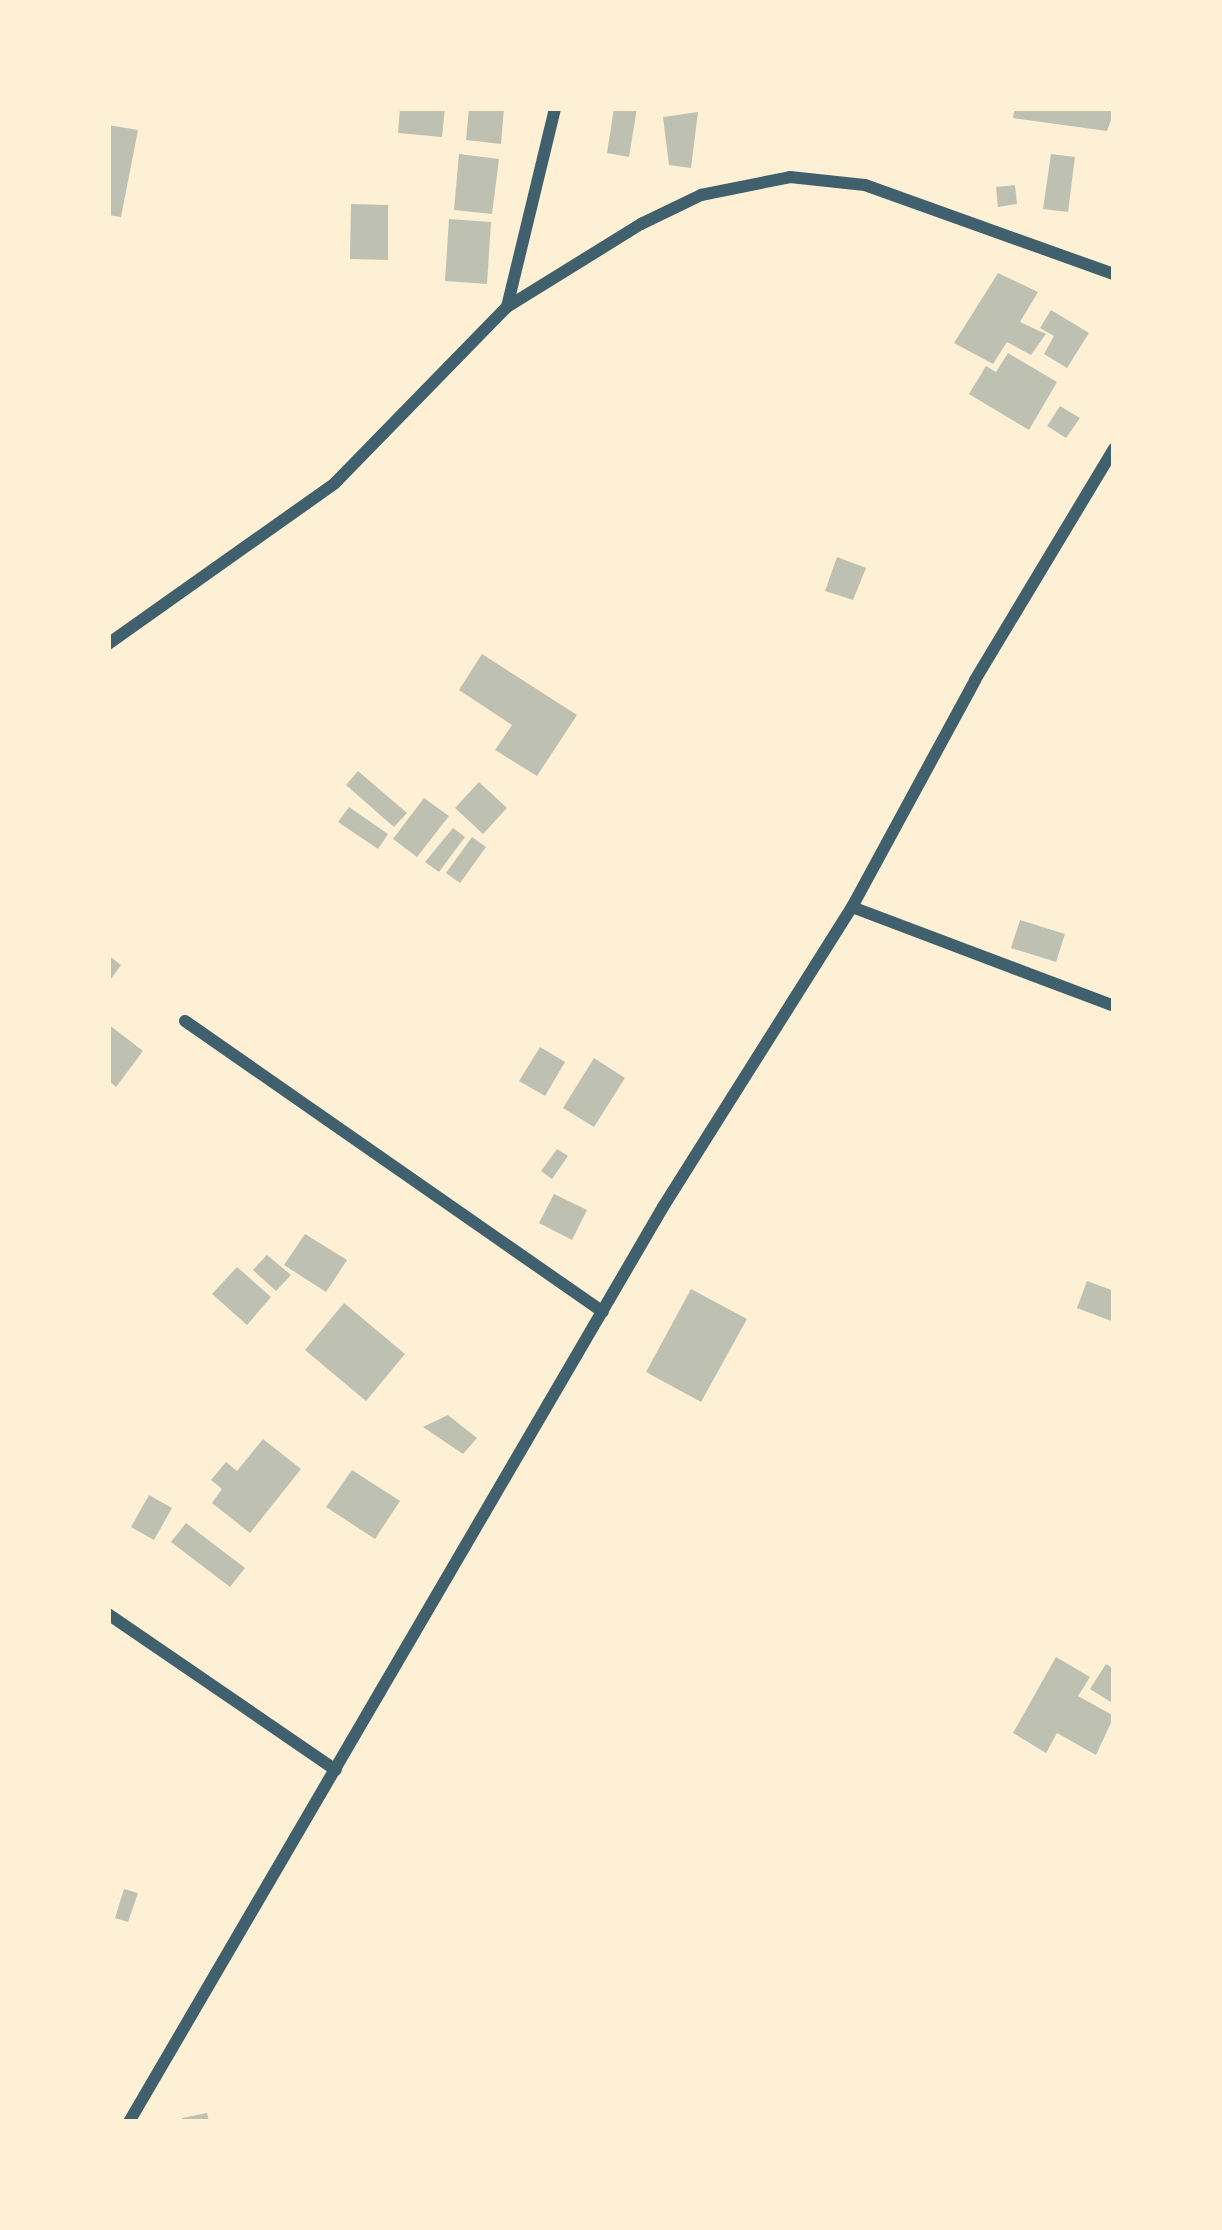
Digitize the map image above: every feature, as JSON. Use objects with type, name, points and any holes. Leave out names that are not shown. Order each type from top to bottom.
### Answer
[{"type":"street","points":[[507,307],[555,108]]},
{"type":"street","points":[[108,644],[335,483],[507,307],[641,224],[701,195],[790,177],[865,185],[1114,274]]},
{"type":"street","points":[[129,2122],[603,1312],[851,907],[975,680],[1114,449]]},
{"type":"street","points":[[851,907],[1114,1006]]},
{"type":"street","points":[[185,1021],[603,1312]]},
{"type":"street","points":[[108,1614],[336,1770]]},
{"type":"building","points":[[400,108],[445,108],[442,137],[398,133]]},
{"type":"building","points":[[469,108],[504,108],[501,144],[466,140]]},
{"type":"building","points":[[614,108],[637,108],[629,157],[607,153]]},
{"type":"building","points":[[1015,108],[1114,108],[1114,112],[1107,131],[1013,118]]},
{"type":"building","points":[[698,112],[691,168],[669,165],[663,117]]},
{"type":"building","points":[[108,125],[138,130],[121,217],[108,215]]},
{"type":"building","points":[[459,154],[499,159],[492,214],[454,210]]},
{"type":"building","points":[[1051,154],[1075,157],[1068,212],[1043,209]]},
{"type":"building","points":[[1015,185],[1017,204],[998,207],[996,187]]},
{"type":"building","points":[[351,204],[388,205],[388,260],[350,259]]},
{"type":"building","points":[[449,219],[491,222],[487,284],[445,281]]},
{"type":"building","points":[[998,273],[1038,292],[1020,322],[1046,334],[1031,355],[1007,342],[993,364],[954,343]]},
{"type":"building","points":[[1051,310],[1089,333],[1067,368],[1044,354],[1054,336],[1040,328]]},
{"type":"building","points":[[1008,353],[1057,382],[1029,430],[969,394],[986,366],[996,372]]},
{"type":"building","points":[[1060,406],[1080,418],[1066,438],[1047,426]]},
{"type":"building","points":[[837,557],[866,568],[853,600],[825,591]]},
{"type":"building","points":[[482,654],[577,715],[537,776],[495,750],[512,725],[459,690]]},
{"type":"building","points":[[358,771],[407,813],[394,827],[346,785]]},
{"type":"building","points":[[479,782],[507,808],[483,834],[455,808]]},
{"type":"building","points":[[424,798],[449,816],[417,857],[393,839]]},
{"type":"building","points":[[349,807],[388,834],[378,849],[338,822]]},
{"type":"building","points":[[453,828],[465,837],[439,872],[425,862]]},
{"type":"building","points":[[472,837],[486,847],[460,883],[446,873]]},
{"type":"building","points":[[1020,920],[1065,934],[1056,962],[1011,948]]},
{"type":"building","points":[[108,955],[121,965],[108,983]]},
{"type":"building","points":[[108,1024],[143,1051],[116,1087],[108,1080]]},
{"type":"building","points":[[540,1047],[565,1062],[545,1096],[519,1081]]},
{"type":"building","points":[[594,1058],[625,1078],[594,1127],[563,1108]]},
{"type":"building","points":[[557,1149],[568,1156],[552,1179],[541,1171]]},
{"type":"building","points":[[554,1194],[587,1210],[572,1240],[539,1223]]},
{"type":"building","points":[[305,1234],[347,1260],[326,1292],[284,1265]]},
{"type":"building","points":[[267,1255],[291,1275],[276,1291],[253,1270]]},
{"type":"building","points":[[237,1267],[271,1297],[247,1325],[212,1294]]},
{"type":"building","points":[[1087,1281],[1114,1291],[1114,1322],[1077,1308]]},
{"type":"building","points":[[691,1289],[747,1319],[701,1402],[646,1372]]},
{"type":"building","points":[[344,1303],[405,1354],[366,1401],[305,1350]]},
{"type":"building","points":[[448,1415],[477,1438],[463,1454],[423,1427]]},
{"type":"building","points":[[263,1439],[301,1469],[250,1533],[212,1503],[222,1489],[211,1480],[226,1462],[237,1471]]},
{"type":"building","points":[[352,1470],[400,1501],[375,1539],[326,1507]]},
{"type":"building","points":[[149,1495],[172,1508],[154,1540],[131,1527]]},
{"type":"building","points":[[186,1523],[245,1568],[230,1587],[171,1542]]},
{"type":"building","points":[[1056,1657],[1090,1677],[1078,1696],[1114,1716],[1096,1755],[1057,1733],[1046,1753],[1013,1733]]},
{"type":"building","points":[[1106,1664],[1114,1669],[1114,1704],[1090,1689]]},
{"type":"building","points":[[124,1889],[138,1893],[128,1922],[115,1918]]},
{"type":"building","points":[[207,2113],[209,2122],[183,2122],[182,2118]]}]
